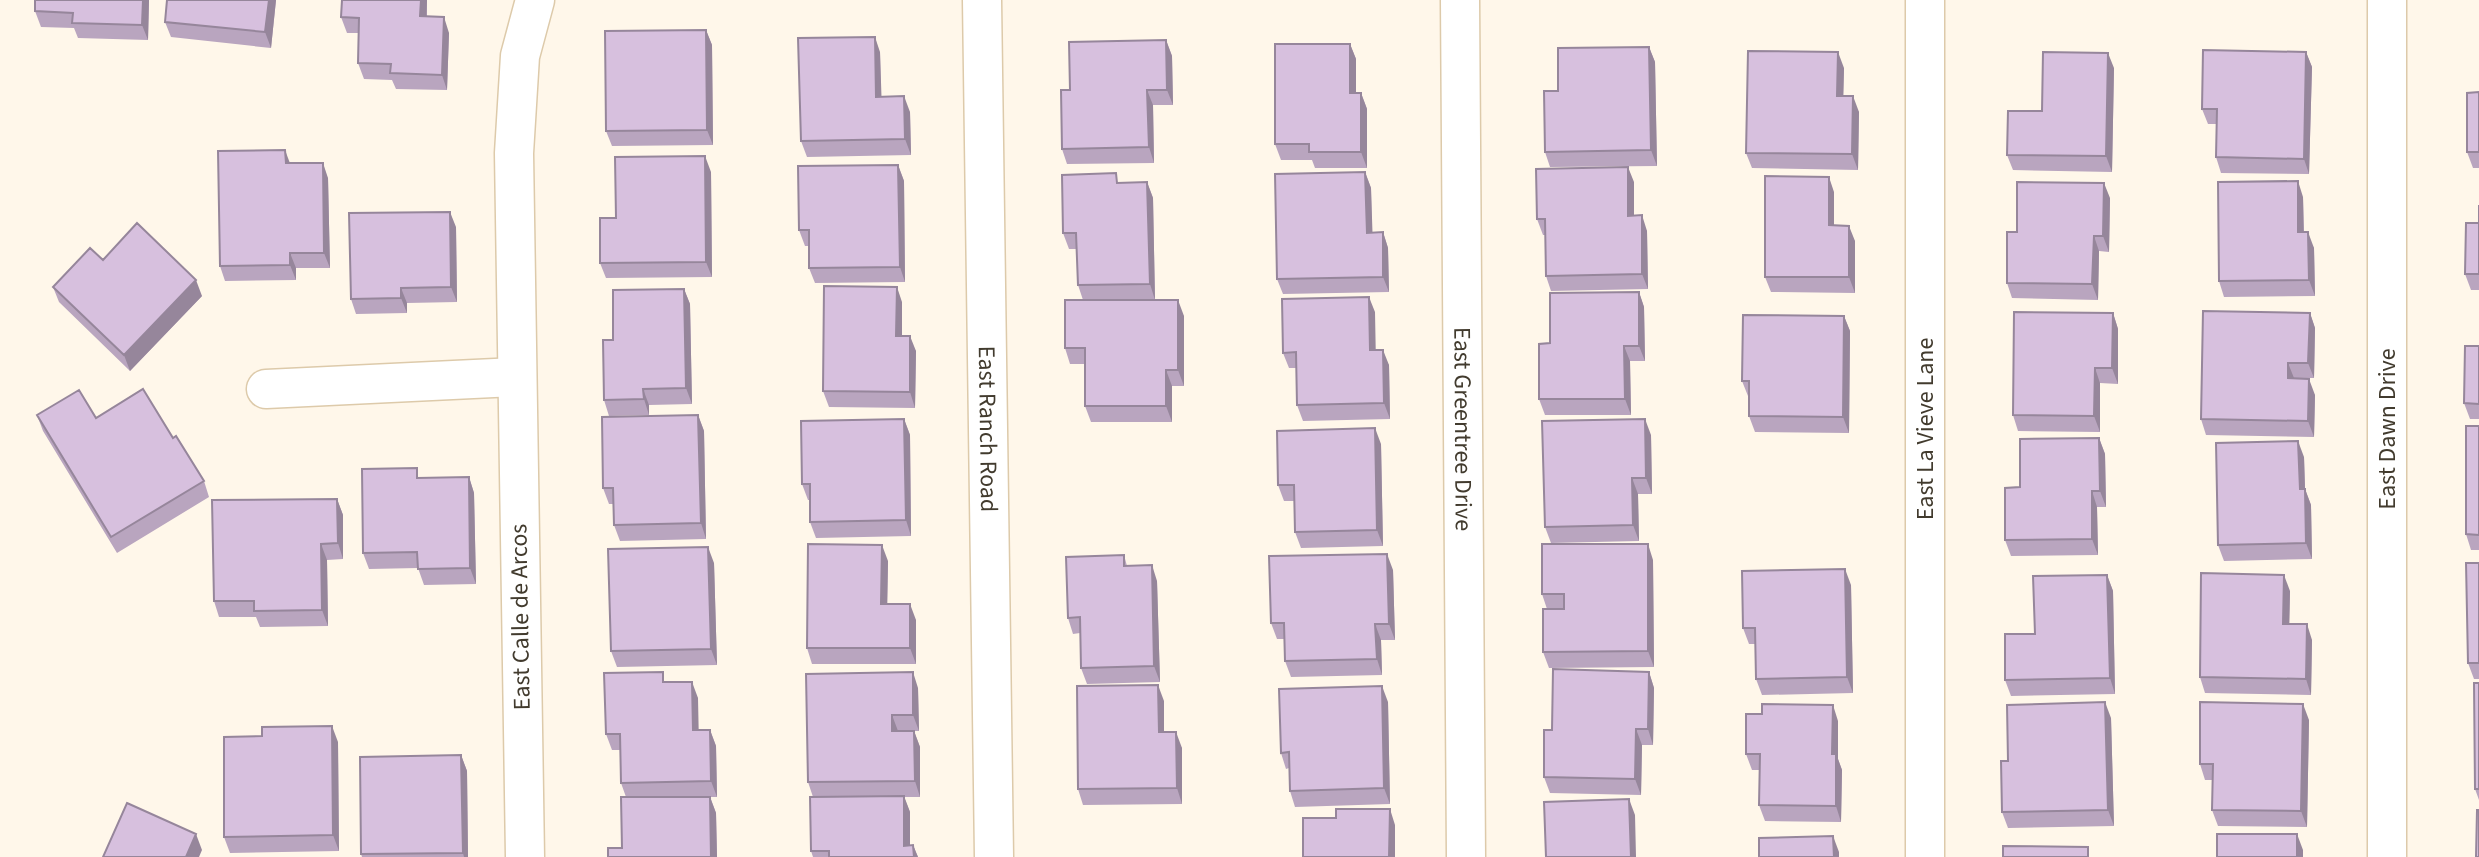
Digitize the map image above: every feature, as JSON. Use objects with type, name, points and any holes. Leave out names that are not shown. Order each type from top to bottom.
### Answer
[{"type":"street","name":"East Calle de Arcos","points":[[525,857],[514,153],[520,56],[536,0]]},
{"type":"street","name":"East Ranch Road","points":[[982,0],[993,857]]},
{"type":"street","name":"East Greentree Drive","points":[[1460,0],[1466,857]]},
{"type":"street","name":"East La Vieve Lane","points":[[1925,0],[1925,857]]},
{"type":"street","name":"East Dawn Drive","points":[[2386,857],[2388,0]]},
{"type":"street","points":[[266,389],[516,377]]},
{"type":"building","points":[[35,0],[143,0],[142,25],[72,23],[73,13],[35,11]]},
{"type":"building","points":[[167,0],[269,0],[265,32],[165,22]]},
{"type":"building","points":[[342,0],[421,0],[420,16],[444,17],[442,75],[390,73],[391,64],[358,63],[359,18],[341,17]]},
{"type":"building","points":[[706,30],[707,130],[606,131],[605,31]]},
{"type":"building","points":[[875,37],[876,97],[904,96],[905,139],[801,141],[798,38]]},
{"type":"building","points":[[1166,40],[1167,90],[1147,90],[1149,147],[1062,149],[1061,90],[1070,90],[1069,42]]},
{"type":"building","points":[[1275,44],[1350,44],[1350,93],[1361,93],[1361,152],[1309,152],[1309,144],[1275,144]]},
{"type":"building","points":[[1649,47],[1651,150],[1545,152],[1544,91],[1558,91],[1558,48]]},
{"type":"building","points":[[2203,50],[2306,52],[2304,159],[2216,157],[2217,109],[2202,109]]},
{"type":"building","points":[[1748,51],[1838,52],[1837,96],[1853,96],[1852,154],[1746,153]]},
{"type":"building","points":[[2043,52],[2108,53],[2106,156],[2007,155],[2008,111],[2042,111]]},
{"type":"building","points":[[2479,92],[2479,152],[2467,152],[2467,93]]},
{"type":"building","points":[[285,150],[286,163],[323,163],[324,253],[290,253],[290,265],[220,266],[218,151]]},
{"type":"building","points":[[705,156],[706,262],[600,263],[600,218],[616,218],[615,157]]},
{"type":"building","points":[[898,165],[900,267],[809,268],[809,230],[799,230],[798,166]]},
{"type":"building","points":[[1628,167],[1628,216],[1642,215],[1642,274],[1546,276],[1545,219],[1537,219],[1536,169]]},
{"type":"building","points":[[1365,172],[1367,233],[1383,232],[1383,277],[1277,279],[1275,174]]},
{"type":"building","points":[[1116,173],[1117,183],[1147,182],[1150,284],[1078,285],[1076,233],[1063,233],[1062,175]]},
{"type":"building","points":[[1765,176],[1829,177],[1829,225],[1849,226],[1849,277],[1765,277]]},
{"type":"building","points":[[2298,181],[2298,232],[2308,232],[2309,280],[2219,281],[2218,182]]},
{"type":"building","points":[[2017,182],[2104,183],[2103,236],[2094,236],[2092,284],[2007,283],[2007,232],[2017,232]]},
{"type":"building","points":[[450,212],[451,287],[401,288],[401,298],[351,299],[349,213]]},
{"type":"building","points":[[137,223],[196,280],[124,355],[53,287],[90,248],[103,260]]},
{"type":"building","points":[[2466,223],[2479,223],[2479,274],[2465,274]]},
{"type":"building","points":[[824,286],[897,287],[896,336],[910,336],[910,392],[823,391]]},
{"type":"building","points":[[684,289],[686,388],[643,389],[644,399],[604,400],[603,340],[613,340],[613,290]]},
{"type":"building","points":[[1639,292],[1639,346],[1624,346],[1625,399],[1539,399],[1539,344],[1550,343],[1550,293]]},
{"type":"building","points":[[1369,297],[1370,350],[1383,350],[1384,403],[1297,405],[1296,352],[1283,353],[1282,299]]},
{"type":"building","points":[[1065,300],[1178,300],[1178,370],[1166,370],[1166,406],[1085,406],[1085,348],[1065,348]]},
{"type":"building","points":[[2203,311],[2310,313],[2308,363],[2288,363],[2288,378],[2309,379],[2308,421],[2201,419]]},
{"type":"building","points":[[2014,312],[2113,313],[2112,368],[2095,368],[2094,416],[2013,415]]},
{"type":"building","points":[[1743,315],[1844,316],[1843,417],[1749,416],[1749,381],[1742,381]]},
{"type":"building","points":[[2465,346],[2479,346],[2479,404],[2464,403]]},
{"type":"building","points":[[143,389],[204,481],[111,537],[37,415],[79,390],[96,418]]},
{"type":"building","points":[[698,415],[701,523],[614,525],[613,488],[603,488],[602,417]]},
{"type":"building","points":[[904,419],[906,520],[810,522],[810,484],[802,484],[801,421]]},
{"type":"building","points":[[1645,419],[1646,478],[1632,478],[1633,525],[1545,527],[1542,421]]},
{"type":"building","points":[[2466,426],[2479,426],[2479,535],[2466,534]]},
{"type":"building","points":[[1375,428],[1377,530],[1295,532],[1294,485],[1278,485],[1277,431]]},
{"type":"building","points":[[2099,438],[2100,491],[2092,491],[2092,539],[2005,540],[2005,488],[2020,487],[2020,439]]},
{"type":"building","points":[[2298,441],[2300,489],[2305,489],[2306,543],[2218,545],[2216,443]]},
{"type":"building","points":[[417,468],[417,478],[469,477],[470,568],[418,569],[417,552],[363,553],[362,469]]},
{"type":"building","points":[[337,499],[338,543],[321,544],[322,610],[254,611],[254,601],[214,601],[212,500]]},
{"type":"building","points":[[808,544],[882,545],[881,604],[910,604],[910,648],[807,648]]},
{"type":"building","points":[[1542,544],[1648,544],[1648,651],[1543,652],[1543,609],[1564,609],[1564,594],[1542,594]]},
{"type":"building","points":[[708,547],[711,649],[611,651],[608,549]]},
{"type":"building","points":[[1387,554],[1389,624],[1375,624],[1377,659],[1285,661],[1284,623],[1271,623],[1269,556]]},
{"type":"building","points":[[1124,555],[1124,566],[1152,565],[1154,666],[1081,668],[1080,617],[1068,618],[1066,557]]},
{"type":"building","points":[[2466,563],[2479,563],[2479,663],[2468,663]]},
{"type":"building","points":[[1845,569],[1847,677],[1756,679],[1755,628],[1743,628],[1742,571]]},
{"type":"building","points":[[2201,573],[2284,575],[2283,624],[2307,624],[2306,679],[2200,677]]},
{"type":"building","points":[[2107,575],[2110,678],[2005,680],[2005,634],[2035,634],[2033,576]]},
{"type":"building","points":[[1553,669],[1649,672],[1648,729],[1636,729],[1635,779],[1544,777],[1544,730],[1552,730]]},
{"type":"building","points":[[663,672],[663,682],[692,682],[693,730],[710,730],[711,781],[621,783],[620,734],[606,734],[604,673]]},
{"type":"building","points":[[913,672],[913,715],[892,715],[892,731],[914,731],[915,781],[808,782],[806,674]]},
{"type":"building","points":[[2474,683],[2479,683],[2479,789],[2475,789]]},
{"type":"building","points":[[1158,685],[1159,732],[1176,732],[1177,788],[1078,789],[1077,686]]},
{"type":"building","points":[[1382,686],[1384,788],[1290,791],[1289,752],[1281,753],[1279,689]]},
{"type":"building","points":[[2105,702],[2108,810],[2002,812],[2001,761],[2008,761],[2007,705]]},
{"type":"building","points":[[2200,702],[2303,704],[2301,811],[2212,810],[2213,764],[2200,764]]},
{"type":"building","points":[[1762,704],[1833,705],[1832,754],[1836,754],[1836,806],[1759,805],[1760,754],[1746,754],[1746,714],[1762,714]]},
{"type":"building","points":[[332,726],[333,835],[224,837],[224,737],[262,736],[262,727]]},
{"type":"building","points":[[461,755],[463,853],[361,854],[360,757]]},
{"type":"building","points":[[904,796],[904,846],[913,845],[914,857],[829,857],[829,851],[811,851],[810,797]]},
{"type":"building","points":[[621,797],[710,797],[711,857],[608,857],[608,848],[622,848]]},
{"type":"building","points":[[1629,799],[1631,857],[1546,857],[1544,802]]},
{"type":"building","points":[[127,803],[196,834],[186,857],[103,857]]},
{"type":"building","points":[[1336,809],[1390,809],[1389,857],[1303,857],[1303,818],[1336,818]]},
{"type":"building","points":[[2479,810],[2479,857],[2476,857]]},
{"type":"building","points":[[2217,834],[2297,834],[2297,857],[2217,857]]},
{"type":"building","points":[[1833,836],[1834,857],[1759,857],[1759,838]]},
{"type":"building","points":[[2003,846],[2088,847],[2088,857],[2003,857]]}]
